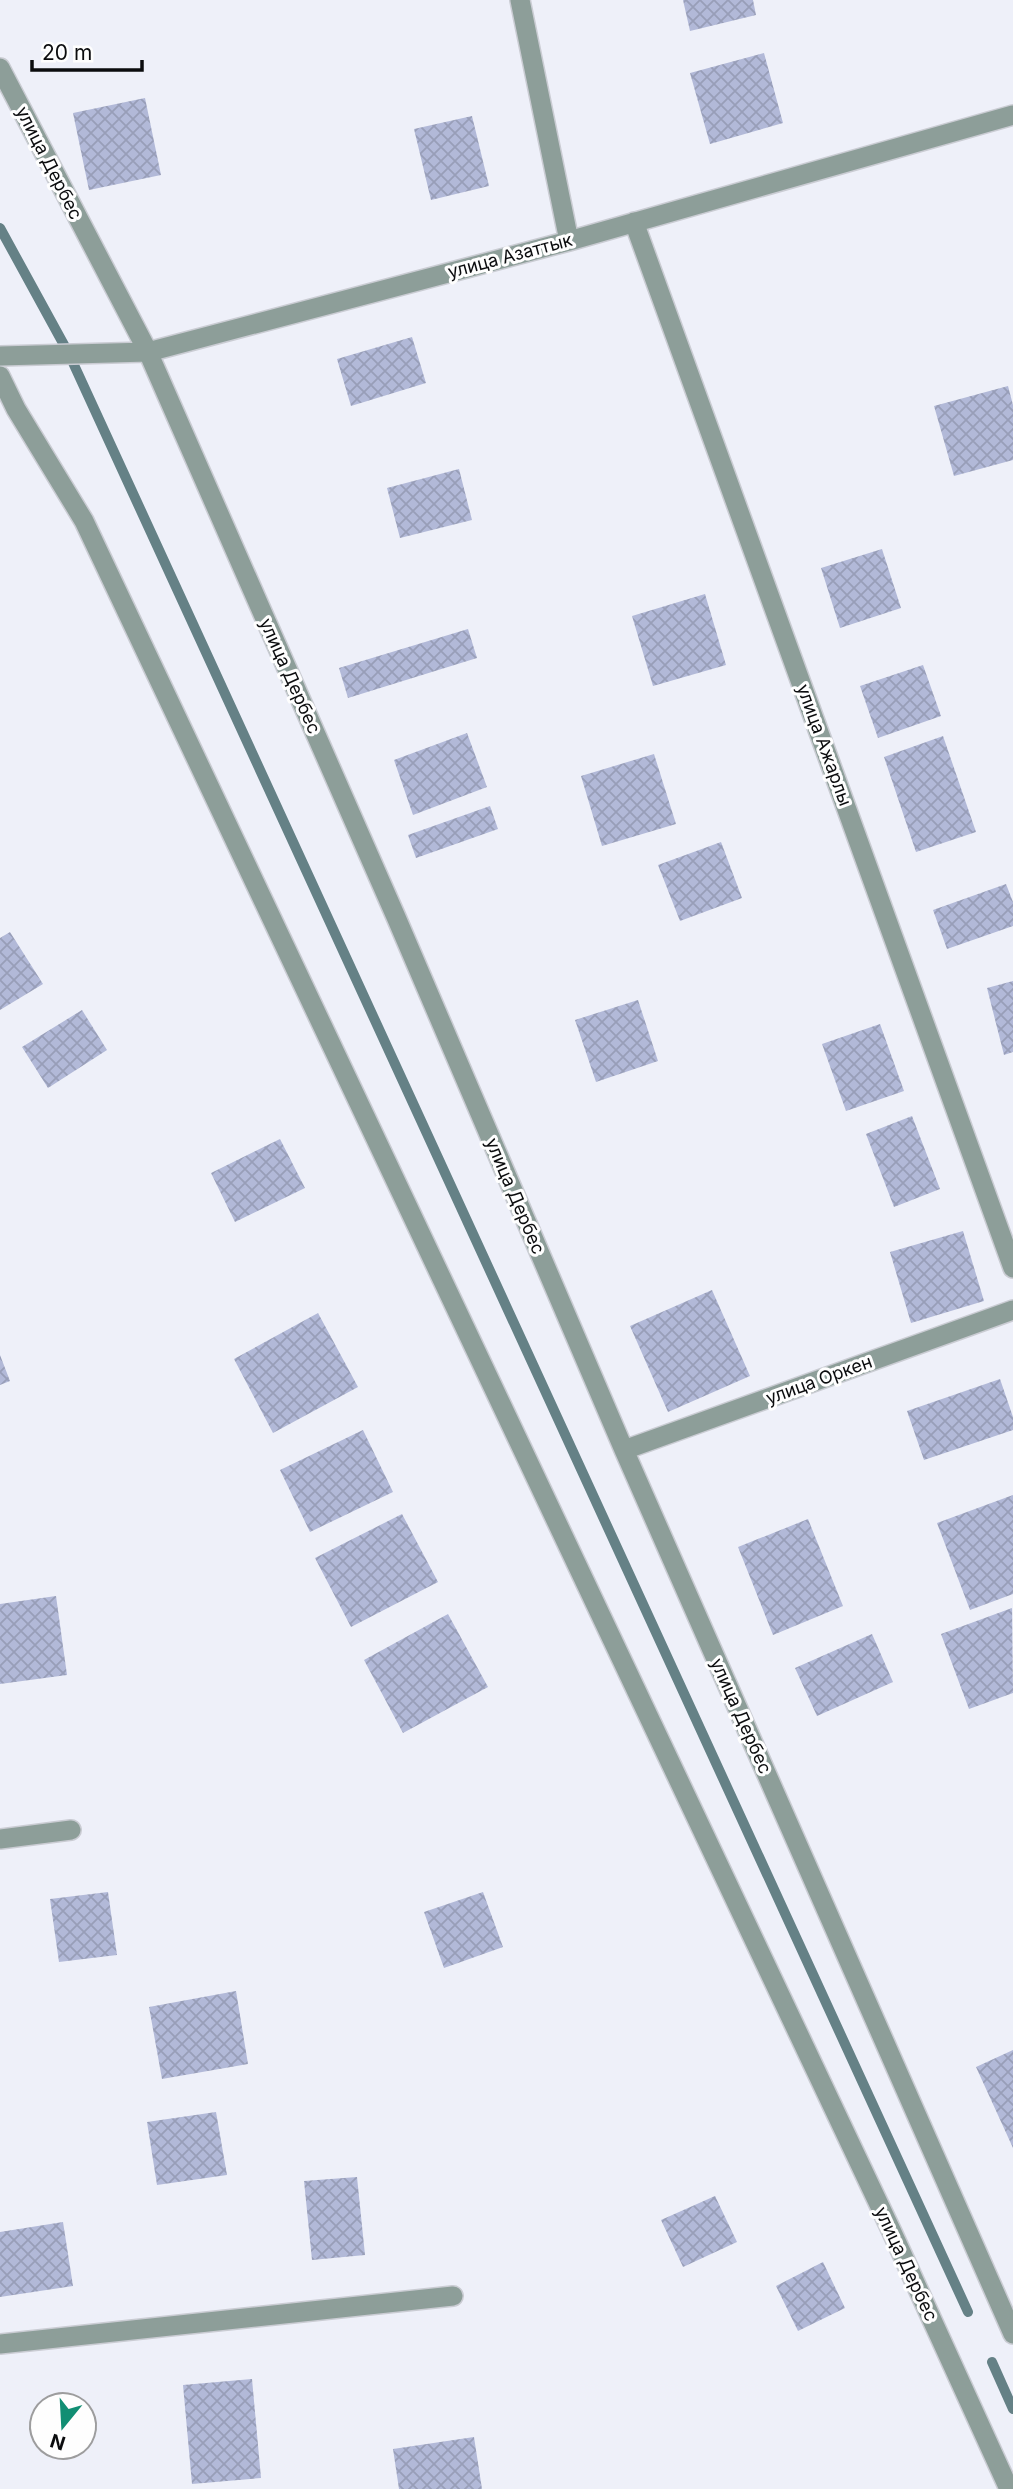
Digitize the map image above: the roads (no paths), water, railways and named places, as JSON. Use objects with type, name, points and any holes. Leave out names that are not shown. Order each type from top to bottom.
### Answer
[{"type":"street","points":[[520,0],[569,241]]},
{"type":"street","name":"улица Дербес","points":[[0,68],[148,352],[396,917],[624,1450],[1013,2334]]},
{"type":"street","name":"улица Азаттык","points":[[0,356],[148,352],[569,241],[1013,115]]},
{"type":"street","name":"улица Ажарлы","points":[[634,222],[1013,1268]]},
{"type":"street","name":"улица Дербес","points":[[0,376],[8,411],[90,533],[868,2182],[1009,2489]]},
{"type":"street","name":"улица Оркен","points":[[624,1450],[1013,1310]]},
{"type":"street","points":[[0,1839],[71,1830]]},
{"type":"street","points":[[0,2344],[453,2296]]},
{"type":"waterway","points":[[0,228],[69,354],[968,2312]]},
{"type":"waterway","points":[[992,2362],[1013,2409]]}]
